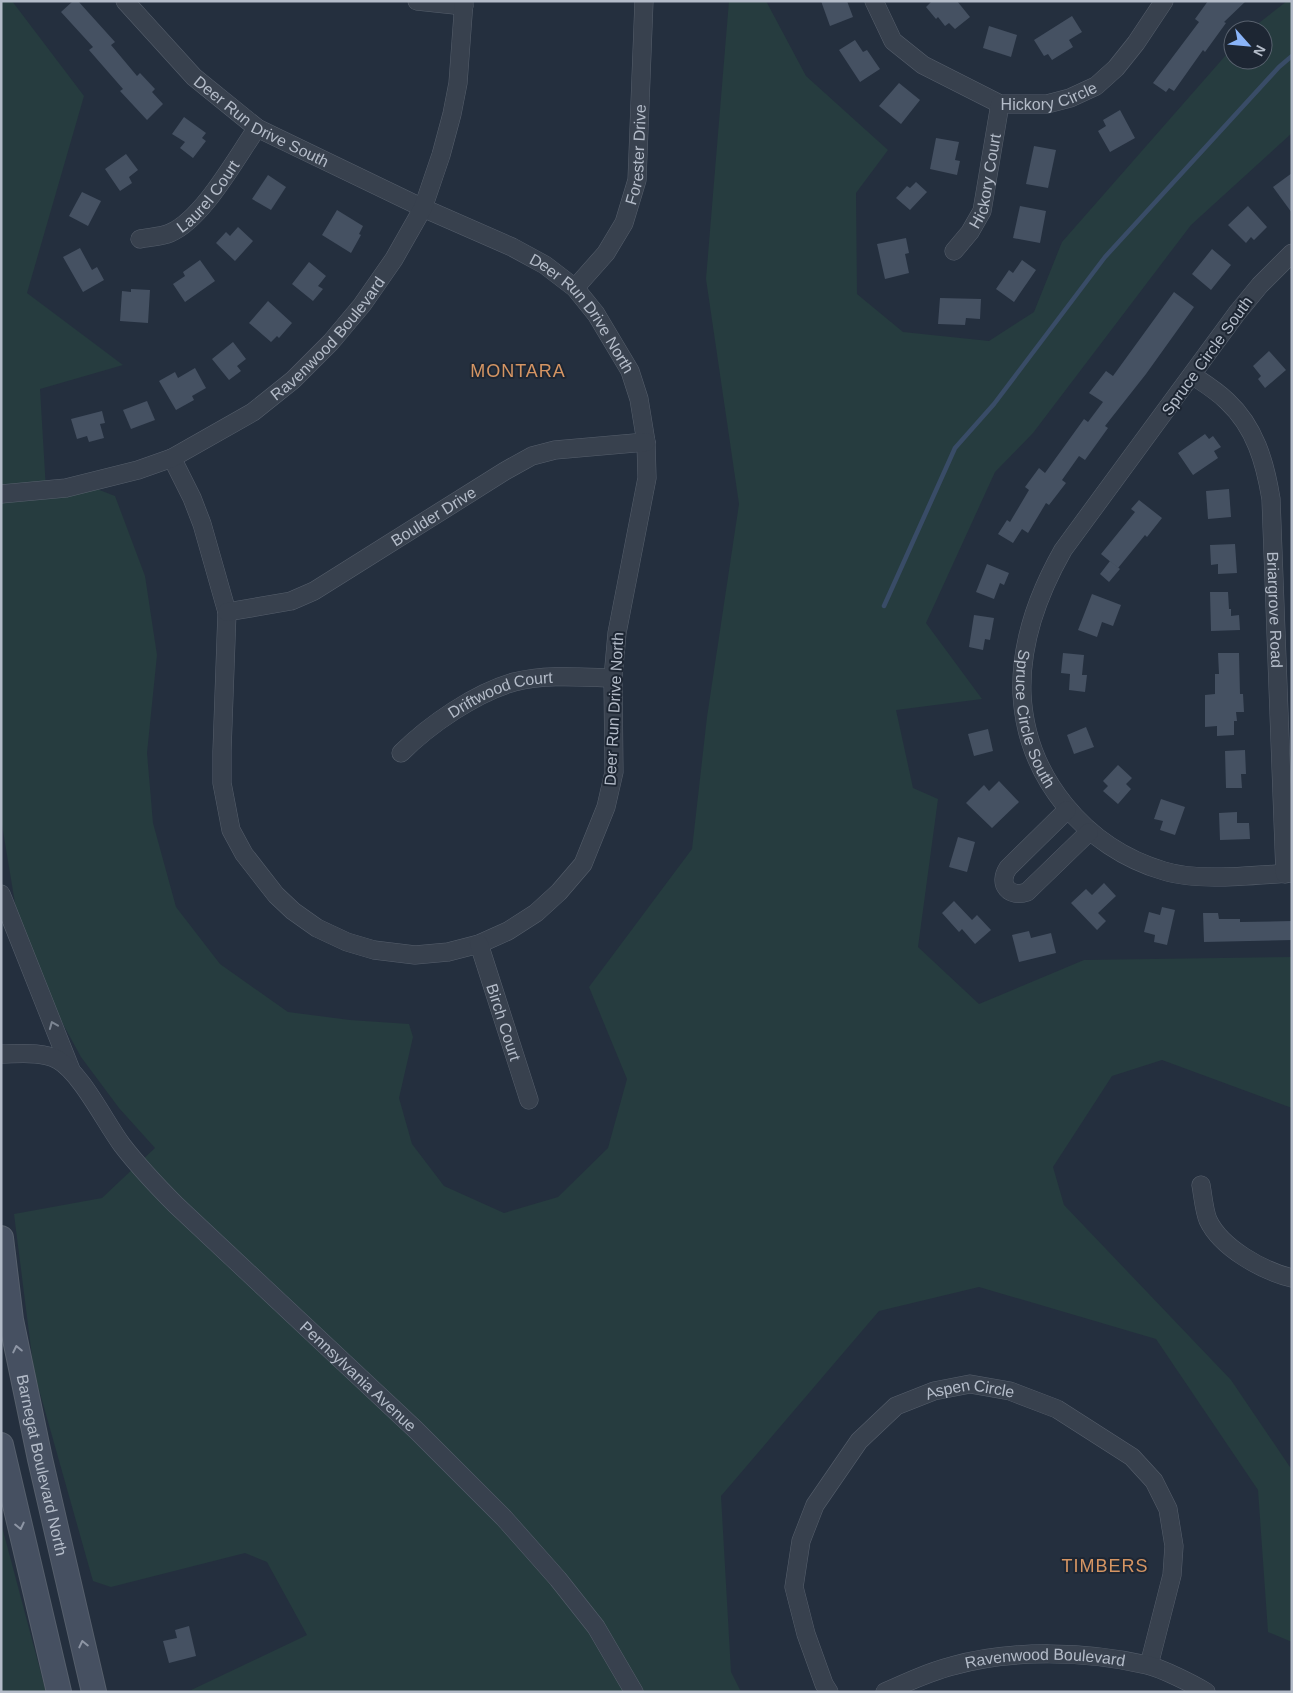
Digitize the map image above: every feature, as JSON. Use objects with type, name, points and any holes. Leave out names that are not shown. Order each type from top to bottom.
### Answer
[{"type":"street","name":"Deer Run Drive South","points":[[126,1],[194,77],[257,128],[423,208]]},
{"type":"street","points":[[417,1],[464,4]]},
{"type":"street","name":"Forester Drive","points":[[575,288],[606,252],[624,223],[637,180],[644,1]]},
{"type":"street","name":"Hickory Circle","points":[[874,1],[893,41],[923,66],[1000,104],[1047,104],[1070,98],[1096,86],[1121,62],[1164,1]]},
{"type":"street","name":"Ravenwood Boulevard","points":[[1,494],[66,488],[138,470],[172,458],[253,412],[293,380],[331,342],[362,305],[394,259],[423,208],[441,155],[452,114],[458,83],[464,4]]},
{"type":"street","name":"Hickory Court","points":[[954,251],[970,232],[982,212],[1000,104]]},
{"type":"street","name":"Laurel Court","points":[[140,239],[170,234],[189,222],[203,208],[257,128]]},
{"type":"street","name":"Deer Run Drive North","points":[[172,458],[192,498],[202,524],[227,612],[222,783],[231,830],[244,854],[276,895],[292,911],[317,928],[347,942],[374,950],[415,955],[448,952],[479,944],[508,931],[536,913],[559,892],[582,864],[606,808],[614,772],[613,678],[617,633],[646,486],[646,442],[639,399],[630,371],[596,314],[575,288],[545,266],[512,248],[423,208]]},
{"type":"street","name":"Spruce Circle South","points":[[1288,874],[1196,877],[1165,872],[1113,850],[1089,832],[1060,801],[1040,766],[1025,718],[1022,677],[1033,614],[1052,569],[1067,544],[1237,313],[1260,284],[1292,253]]},
{"type":"street","name":"Briargrove Road","points":[[1192,375],[1227,401],[1246,424],[1256,440],[1267,478],[1271,499],[1288,874]]},
{"type":"street","name":"Boulder Drive","points":[[227,612],[291,601],[314,592],[505,471],[532,456],[555,450],[646,442]]},
{"type":"street","name":"Driftwood Court","points":[[402,754],[419,736],[438,722],[481,696],[513,682],[550,676],[613,678]]},
{"type":"street","points":[[1068,810],[1008,868],[1003,880],[1007,888],[1016,894],[1027,892],[1089,832]]},
{"type":"street","name":"Pennsylvania Avenue","points":[[1,894],[72,1070],[121,1144],[156,1185],[416,1430],[504,1518],[558,1579],[596,1626],[634,1692]]},
{"type":"street","name":"Birch Court","points":[[479,944],[529,1100]]},
{"type":"street","name":"Pennsylvania Avenue","points":[[1,1054],[47,1055],[57,1059],[72,1070]]},
{"type":"street","points":[[1201,1186],[1208,1219],[1221,1238],[1237,1252],[1260,1267],[1292,1278]]},
{"type":"street","name":"Barnegat Boulevard North","points":[[1,1238],[11,1320],[40,1460],[94,1692]]},
{"type":"street","name":"Aspen Circle","points":[[829,1692],[824,1684],[806,1634],[794,1587],[801,1541],[815,1505],[859,1440],[896,1406],[934,1391],[970,1384],[1010,1391],[1057,1409],[1132,1457],[1154,1480],[1168,1509],[1174,1546],[1172,1576],[1149,1665]]},
{"type":"street","points":[[2,1449],[8,1498],[59,1692]]},
{"type":"street","name":"Ravenwood Boulevard","points":[[885,1692],[919,1677],[953,1666],[998,1657],[1084,1654],[1149,1665],[1206,1692]]},
{"type":"green space","points":[[1,1],[12,1],[84,96],[27,293],[123,365],[40,389],[46,490],[89,486],[115,496],[145,576],[157,655],[147,753],[153,823],[176,907],[220,964],[288,1012],[350,1020],[409,1024],[413,1037],[399,1098],[412,1144],[444,1186],[504,1213],[558,1197],[608,1148],[627,1079],[589,987],[692,849],[707,717],[739,504],[706,279],[729,1],[766,1],[806,76],[888,150],[856,193],[857,294],[903,332],[989,341],[1034,312],[1062,242],[1223,58],[1223,70],[1273,70],[1273,20],[1263,20],[1287,1],[1292,1],[1292,133],[1191,225],[1033,433],[995,472],[926,623],[982,699],[896,710],[913,788],[938,799],[918,947],[979,1004],[1084,960],[1292,957],[1292,1108],[1162,1060],[1112,1076],[1053,1167],[1064,1205],[1231,1380],[1292,1470],[1292,1642],[1268,1632],[1258,1490],[1156,1339],[979,1287],[879,1311],[721,1496],[731,1672],[741,1692],[187,1692],[307,1635],[267,1562],[245,1553],[111,1587],[93,1581],[34,1372],[14,1214],[102,1198],[155,1148],[119,1108],[81,1057],[23,951],[1,819]]},
{"type":"green space","points":[[1,1523],[46,1692],[1,1692]]},
{"type":"building","points":[[73,1],[78,1],[115,42],[111,45],[137,76],[140,73],[155,89],[152,92],[163,104],[147,120],[120,91],[123,89],[89,50],[93,47],[61,12]]},
{"type":"building","points":[[821,1],[847,1],[853,17],[830,26]]},
{"type":"building","points":[[932,1],[957,1],[970,17],[955,29],[949,23],[945,26],[926,7]]},
{"type":"building","points":[[1208,1],[1246,1],[1226,20],[1223,20],[1223,27],[1205,52],[1203,50],[1174,91],[1169,88],[1166,92],[1153,83],[1199,22],[1195,19]]},
{"type":"building","points":[[1072,16],[1082,32],[1069,40],[1073,47],[1052,60],[1048,54],[1044,56],[1034,40]]},
{"type":"building","points":[[989,26],[1017,35],[1011,57],[983,48]]},
{"type":"building","points":[[855,40],[863,52],[867,50],[880,69],[860,82],[839,50]]},
{"type":"building","points":[[899,83],[920,100],[901,124],[879,106]]},
{"type":"building","points":[[1120,110],[1135,138],[1110,152],[1098,131],[1106,126],[1103,120]]},
{"type":"building","points":[[184,117],[206,133],[202,138],[206,141],[193,158],[180,148],[185,142],[172,134]]},
{"type":"building","points":[[936,138],[959,142],[955,160],[960,161],[957,175],[930,169]]},
{"type":"building","points":[[1034,146],[1056,150],[1048,188],[1026,184]]},
{"type":"building","points":[[126,154],[138,170],[129,177],[132,183],[120,191],[105,169]]},
{"type":"building","points":[[1292,173],[1292,213],[1273,187]]},
{"type":"building","points":[[268,175],[286,187],[271,210],[252,199]]},
{"type":"building","points":[[916,182],[927,192],[910,210],[896,198],[907,186],[910,188]]},
{"type":"building","points":[[82,192],[101,201],[88,226],[69,216]]},
{"type":"building","points":[[1020,206],[1046,211],[1040,243],[1013,238]]},
{"type":"building","points":[[1248,206],[1267,227],[1254,240],[1251,237],[1246,243],[1228,225]]},
{"type":"building","points":[[337,210],[363,226],[359,234],[361,235],[351,253],[322,235]]},
{"type":"building","points":[[238,227],[253,241],[235,261],[216,243],[226,232],[230,236]]},
{"type":"building","points":[[906,238],[909,253],[905,254],[909,273],[885,279],[877,244]]},
{"type":"building","points":[[80,248],[92,270],[97,267],[104,280],[83,292],[63,257]]},
{"type":"building","points":[[1212,249],[1231,265],[1211,290],[1192,274]]},
{"type":"building","points":[[200,260],[215,281],[185,302],[173,284],[185,276],[183,272]]},
{"type":"building","points":[[1022,260],[1036,270],[1014,302],[996,289],[1009,270],[1013,273]]},
{"type":"building","points":[[309,262],[326,276],[318,286],[323,289],[313,301],[292,284]]},
{"type":"building","points":[[131,289],[150,290],[148,323],[120,321],[122,291],[131,292]]},
{"type":"building","points":[[1174,292],[1194,307],[1146,374],[1105,426],[1108,428],[1085,460],[1079,456],[1062,480],[1066,483],[1049,505],[1046,503],[1028,533],[1022,529],[1013,543],[998,534],[1007,520],[1010,522],[1029,490],[1025,487],[1039,468],[1045,473],[1084,419],[1088,422],[1103,402],[1089,393],[1106,371],[1113,376]]},
{"type":"building","points":[[940,298],[981,299],[980,319],[966,318],[965,325],[938,324]]},
{"type":"building","points":[[268,301],[292,323],[279,338],[277,336],[271,342],[249,323]]},
{"type":"building","points":[[233,342],[246,359],[237,366],[241,371],[229,380],[212,359]]},
{"type":"building","points":[[1269,351],[1286,370],[1265,388],[1258,379],[1261,376],[1253,366]]},
{"type":"building","points":[[195,368],[206,388],[192,396],[194,400],[176,410],[159,381],[175,372],[178,378]]},
{"type":"building","points":[[147,401],[155,420],[131,429],[123,410]]},
{"type":"building","points":[[102,411],[105,423],[100,424],[104,438],[89,442],[87,436],[77,439],[71,419]]},
{"type":"building","points":[[1205,434],[1209,439],[1213,436],[1221,447],[1214,451],[1218,458],[1193,475],[1178,453]]},
{"type":"building","points":[[1229,489],[1231,517],[1208,519],[1206,491]]},
{"type":"building","points":[[1139,500],[1162,518],[1147,537],[1145,535],[1118,568],[1101,554],[1135,512],[1131,509]]},
{"type":"building","points":[[1235,544],[1237,573],[1218,574],[1218,564],[1211,565],[1210,545]]},
{"type":"building","points":[[1110,561],[1120,569],[1109,582],[1100,574]]},
{"type":"building","points":[[987,564],[1009,573],[1004,585],[1000,583],[994,599],[976,592]]},
{"type":"building","points":[[1210,592],[1228,592],[1231,616],[1239,615],[1240,630],[1211,631]]},
{"type":"building","points":[[1092,594],[1121,605],[1113,626],[1102,622],[1097,637],[1078,630]]},
{"type":"building","points":[[974,615],[994,618],[990,640],[985,639],[983,650],[969,647]]},
{"type":"building","points":[[1063,653],[1084,655],[1082,675],[1087,675],[1085,692],[1069,690],[1070,674],[1061,673]]},
{"type":"building","points":[[1218,653],[1239,653],[1240,694],[1243,694],[1244,712],[1236,712],[1237,721],[1234,721],[1234,735],[1217,736],[1217,726],[1205,727],[1205,695],[1215,694],[1215,674],[1219,674]]},
{"type":"building","points":[[1086,727],[1094,747],[1074,754],[1067,735]]},
{"type":"building","points":[[988,729],[993,751],[974,756],[968,734]]},
{"type":"building","points":[[1245,750],[1246,774],[1241,774],[1242,788],[1226,788],[1225,751]]},
{"type":"building","points":[[1118,765],[1132,778],[1126,784],[1131,789],[1118,804],[1103,791],[1108,786],[1103,781]]},
{"type":"building","points":[[999,781],[1019,802],[992,828],[966,803],[984,785],[989,791]]},
{"type":"building","points":[[1161,799],[1185,807],[1175,835],[1160,830],[1163,821],[1154,819]]},
{"type":"building","points":[[1237,812],[1237,823],[1249,823],[1250,839],[1220,840],[1219,813]]},
{"type":"building","points":[[958,837],[975,842],[967,872],[949,867]]},
{"type":"building","points":[[1104,883],[1116,896],[1098,913],[1106,921],[1097,930],[1071,903],[1086,889],[1092,895]]},
{"type":"building","points":[[954,901],[972,920],[977,915],[991,930],[975,944],[962,929],[959,932],[942,913]]},
{"type":"building","points":[[1162,907],[1175,910],[1167,945],[1154,942],[1155,935],[1144,932],[1149,912],[1160,915]]},
{"type":"building","points":[[1203,913],[1218,913],[1219,919],[1240,919],[1240,922],[1292,921],[1292,940],[1204,942]]},
{"type":"building","points":[[1029,931],[1031,938],[1051,933],[1056,953],[1019,962],[1012,935]]},
{"type":"building","points":[[189,1626],[196,1656],[169,1663],[163,1641],[177,1638],[175,1630]]},
{"type":"waterway","points":[[884,606],[955,448],[994,404],[1105,257],[1279,67],[1292,56]]},
{"type":"district","name":"MONTARA","points":[[518,371]]},
{"type":"district","name":"TIMBERS","points":[[1105,1566]]}]
